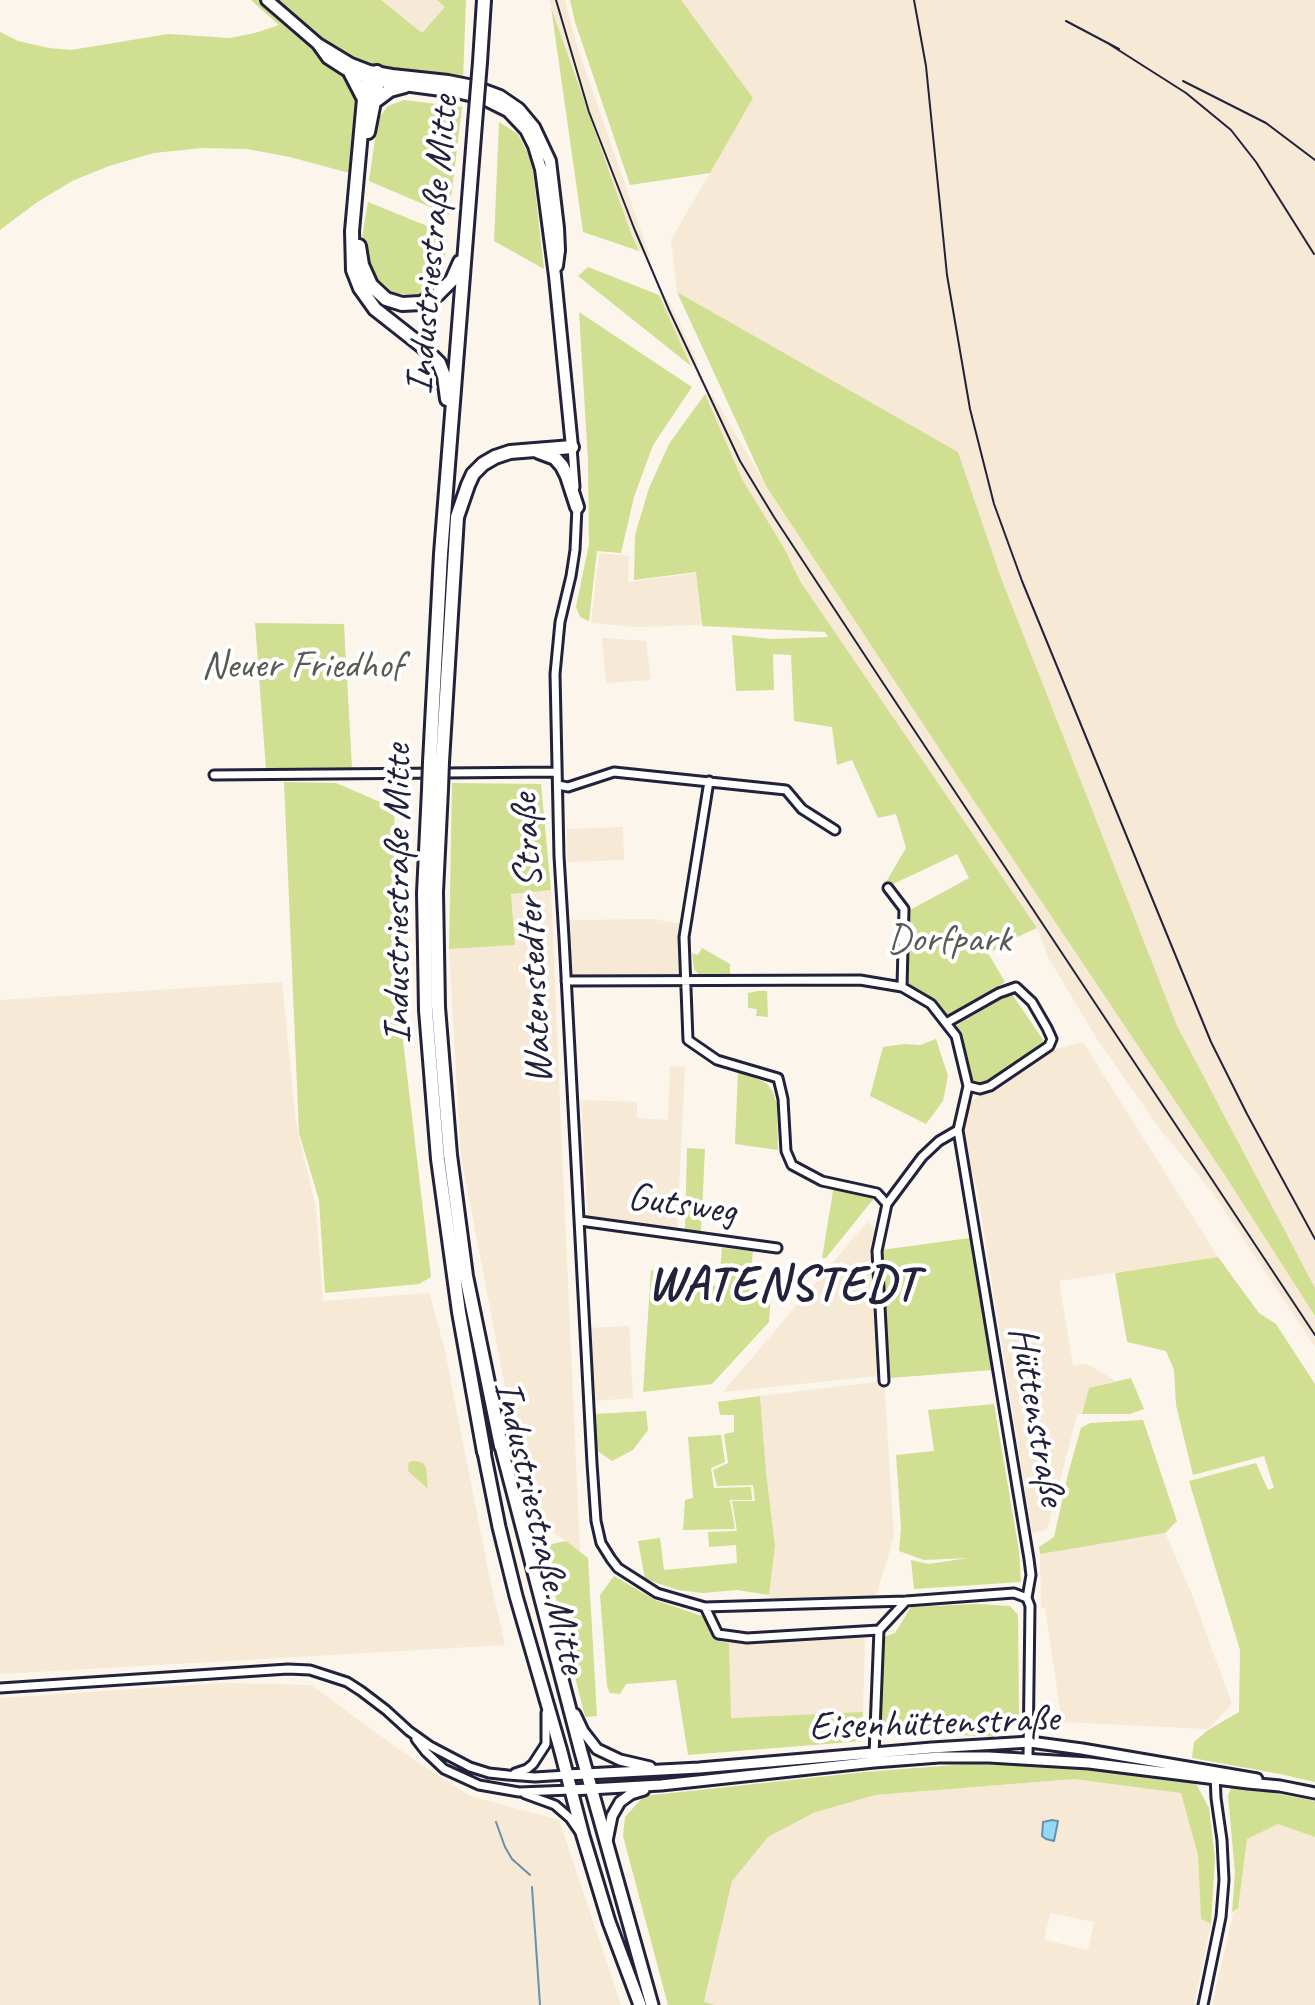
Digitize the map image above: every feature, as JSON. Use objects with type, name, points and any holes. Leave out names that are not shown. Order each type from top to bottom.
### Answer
[{"type":"highway","name":"Industriestraße Mitte","points":[[484,0],[440,569],[436,892],[438,992],[450,1155],[466,1276],[501,1446]]},
{"type":"highway","points":[[350,72],[369,100]]},
{"type":"highway","points":[[375,77],[369,100],[351,247],[356,280],[375,309],[439,363],[446,386],[445,421],[449,454]]},
{"type":"highway","points":[[369,100],[405,86]]},
{"type":"highway","points":[[359,184],[358,242],[362,265],[371,285],[386,299],[412,305],[430,300],[438,294],[457,272],[467,233]]},
{"type":"highway","points":[[536,451],[572,447]]},
{"type":"highway","name":"Industriestraße Mitte","points":[[436,762],[457,517],[473,474],[483,464],[510,452],[536,451]]},
{"type":"highway","points":[[536,451],[555,458],[562,466],[577,507]]},
{"type":"highway","name":"Industriestraße Mitte","points":[[435,789],[424,893],[426,1010],[438,1159],[450,1251],[484,1452]]},
{"type":"main road","points":[[267,0],[318,44],[375,77],[459,83],[483,89],[507,100],[530,120],[543,144],[552,173],[559,250],[555,276]]},
{"type":"main road","points":[[318,44],[328,58],[350,72],[405,86],[482,98],[508,111],[522,124],[531,137],[538,158],[555,276]]},
{"type":"main road","name":"Watenstedter Straße","points":[[555,276],[572,447]]},
{"type":"main road","name":"Industriestraße Mitte","points":[[501,1446],[591,1789],[652,2005]]},
{"type":"main road","name":"Industriestraße Mitte","points":[[484,1452],[516,1596],[583,1836],[609,1922],[640,2005]]},
{"type":"street","name":"Watenstedter Straße","points":[[572,447],[577,507],[575,550],[560,622],[555,674],[557,772],[596,1521],[601,1543],[618,1568],[657,1593],[705,1607]]},
{"type":"street","points":[[214,775],[557,772]]},
{"type":"street","points":[[558,785],[568,787],[614,772],[786,790],[802,809],[835,830]]},
{"type":"street","points":[[709,781],[684,937],[688,1040],[717,1060],[778,1078],[783,1099],[786,1151],[792,1165],[822,1181],[877,1193],[887,1204]]},
{"type":"street","points":[[888,888],[904,909],[902,987]]},
{"type":"street","name":"Hüttenstraße","points":[[566,981],[860,980],[902,987],[931,1004],[956,1036],[968,1086],[958,1130],[1031,1575],[1027,1598],[1030,1606],[1028,1758]]},
{"type":"street","points":[[946,1023],[999,993],[1016,987],[1032,1002],[1052,1039],[1049,1046],[990,1086],[980,1089],[968,1086]]},
{"type":"street","points":[[884,1381],[877,1251],[887,1204],[922,1157],[939,1141],[958,1130]]},
{"type":"street","name":"Gutsweg","points":[[580,1221],[777,1248]]},
{"type":"street","points":[[879,1630],[747,1638],[718,1634],[705,1607],[906,1601],[1014,1593],[1027,1598]]},
{"type":"street","points":[[874,1757],[879,1630],[906,1601]]},
{"type":"street","points":[[0,1688],[310,1670],[336,1678],[361,1691],[409,1731],[444,1769],[479,1785],[519,1792],[555,1805],[570,1818],[583,1836]]},
{"type":"street","points":[[508,1775],[527,1769],[546,1744],[545,1694]]},
{"type":"street","points":[[566,1695],[583,1731],[594,1746],[620,1760],[661,1769]]},
{"type":"street","points":[[409,1731],[457,1761],[489,1773],[535,1777],[567,1775]]},
{"type":"street","name":"Eisenhüttenstraße","points":[[571,1790],[661,1785],[874,1757],[1030,1742],[1315,1793]]},
{"type":"street","name":"Eisenhüttenstraße","points":[[567,1775],[874,1757],[939,1757],[1028,1758],[1215,1775]]},
{"type":"street","points":[[1203,2005],[1221,1917],[1224,1880],[1215,1775]]},
{"type":"street","points":[[606,1844],[612,1816],[620,1802],[631,1794],[661,1785]]},
{"type":"street","points":[[519,1792],[571,1790]]},
{"type":"shaded area","points":[[381,0],[437,0],[445,7],[422,33]]},
{"type":"shaded area","points":[[549,0],[565,0],[576,43],[650,257],[639,251],[632,236]]},
{"type":"shaded area","points":[[681,0],[1315,0],[1315,1288],[1171,1016],[1001,578],[958,452],[677,292],[671,240],[753,98]]},
{"type":"shaded area","points":[[659,295],[669,301],[699,365],[691,366]]},
{"type":"shaded area","points":[[705,394],[713,395],[766,486],[1228,1180],[1315,1316],[1315,1347],[1213,1193],[1160,1129],[1097,1039],[1048,957],[1037,928],[800,581],[784,548],[742,479]]},
{"type":"shaded area","points":[[599,553],[629,556],[628,582],[696,573],[701,625],[636,627],[591,623]]},
{"type":"shaded area","points":[[602,638],[646,641],[651,680],[606,683]]},
{"type":"shaded area","points":[[623,827],[624,860],[567,862],[567,829]]},
{"type":"shaded area","points":[[551,890],[580,1552],[543,1524],[506,1392],[461,1156],[449,949],[515,945],[511,893]]},
{"type":"shaded area","points":[[652,919],[681,924],[682,977],[571,975],[567,920]]},
{"type":"shaded area","points":[[282,982],[296,1123],[316,1208],[323,1301],[429,1293],[444,1346],[505,1645],[0,1674],[0,1000]]},
{"type":"shaded area","points":[[1083,1042],[1218,1257],[1059,1281],[1073,1365],[1087,1364],[1116,1381],[1089,1388],[1082,1414],[1077,1415],[1047,1530],[1032,1533],[978,1195],[961,1127],[968,1104],[980,1095],[1051,1050]]},
{"type":"shaded area","points":[[670,1066],[685,1067],[677,1230],[588,1217],[581,1100],[637,1102],[637,1118],[668,1120]]},
{"type":"shaded area","points":[[867,1222],[875,1229],[871,1247],[877,1376],[723,1392]]},
{"type":"shaded area","points":[[629,1326],[633,1398],[592,1401],[588,1328]]},
{"type":"shaded area","points":[[884,1381],[894,1537],[874,1602],[772,1605],[769,1595],[775,1546],[760,1396]]},
{"type":"shaded area","points":[[1165,1533],[1193,1597],[1232,1704],[1208,1729],[1062,1722],[1045,1608],[1041,1608],[1040,1554]]},
{"type":"shaded area","points":[[865,1638],[863,1712],[730,1718],[729,1643]]},
{"type":"shaded area","points":[[225,1683],[311,1685],[407,1755],[470,1796],[559,1820],[621,2005],[0,2005],[0,1698]]},
{"type":"shaded area","points":[[1074,1779],[1182,1793],[1198,1855],[1201,1918],[1211,1924],[1194,2005],[704,2003],[732,1881],[768,1837],[813,1813],[875,1795]],"holes":[[[1050,1913],[1094,1922],[1088,1950],[1044,1940]]]},
{"type":"shaded area","points":[[1278,1824],[1315,1837],[1315,2005],[1212,2005],[1233,1914],[1235,1837]]},
{"type":"green space","points":[[251,0],[381,0],[422,33],[445,7],[437,0],[466,0],[463,80],[376,69],[353,174],[247,149],[202,148],[154,153],[72,181],[0,230],[0,32],[18,41],[71,50],[168,34],[230,38],[279,25]]},
{"type":"green space","points":[[570,0],[681,0],[753,98],[710,173],[630,185]]},
{"type":"green space","points":[[551,7],[632,236],[639,251],[583,232]]},
{"type":"green space","points":[[404,100],[462,107],[449,215],[369,181],[378,119],[388,106]]},
{"type":"green space","points":[[499,122],[518,134],[532,162],[544,269],[494,241]]},
{"type":"green space","points":[[368,202],[447,234],[443,273],[418,295],[391,293],[370,273],[360,250]]},
{"type":"green space","points":[[588,267],[659,295],[691,366],[578,276]]},
{"type":"green space","points":[[677,292],[958,452],[1001,578],[1177,1026],[1315,1288],[1315,1316],[1228,1180],[766,486]]},
{"type":"green space","points":[[579,312],[692,387],[653,445],[634,497],[621,553],[597,551],[589,621],[580,617],[576,607],[589,544],[588,460]]},
{"type":"green space","name":"Dorfpark","points":[[705,394],[742,479],[784,548],[800,581],[1037,928],[988,953],[1005,982],[948,1018],[906,981],[910,910],[969,878],[957,854],[891,885],[886,882],[906,848],[896,814],[878,818],[852,760],[837,765],[832,727],[794,721],[791,655],[773,654],[774,690],[736,691],[732,635],[772,639],[828,637],[825,632],[702,626],[696,572],[634,580],[635,535],[649,488],[669,444]]},
{"type":"green space","name":"Neuer Friedhof","points":[[255,623],[344,624],[352,768],[266,769]]},
{"type":"green space","points":[[284,782],[336,783],[394,808],[401,1024],[431,1277],[419,1284],[325,1293],[319,1200],[299,1133]]},
{"type":"green space","points":[[452,783],[541,784],[551,890],[511,894],[515,945],[449,949]]},
{"type":"green space","points":[[702,948],[730,964],[730,976],[699,975],[694,969],[692,953],[698,955]]},
{"type":"green space","points":[[767,991],[768,1017],[756,1016],[757,1009],[748,1008],[748,993]]},
{"type":"green space","points":[[1011,993],[1044,1041],[990,1083],[980,1087],[970,1085],[954,1027]]},
{"type":"green space","points":[[936,1039],[948,1076],[943,1101],[926,1124],[870,1096],[883,1047],[920,1045]]},
{"type":"green space","points":[[738,1072],[762,1081],[773,1092],[777,1105],[778,1150],[735,1144]]},
{"type":"green space","points":[[687,1148],[705,1149],[701,1232],[685,1230]]},
{"type":"green space","points":[[834,1185],[871,1193],[875,1197],[826,1258],[822,1258]]},
{"type":"green space","points":[[970,1238],[992,1370],[890,1378],[881,1250]]},
{"type":"green space","points":[[722,1248],[753,1251],[749,1293],[771,1295],[769,1322],[712,1384],[643,1392],[651,1270],[673,1281],[719,1286]]},
{"type":"green space","points":[[1218,1257],[1259,1313],[1276,1324],[1315,1384],[1315,1782],[1192,1758],[1194,1742],[1239,1712],[1240,1650],[1189,1481],[1256,1463],[1268,1490],[1274,1488],[1264,1456],[1193,1475],[1176,1405],[1174,1370],[1166,1351],[1127,1342],[1115,1273]]},
{"type":"green space","points":[[1131,1378],[1144,1409],[1130,1414],[1082,1414],[1089,1388]]},
{"type":"green space","points":[[760,1396],[775,1546],[769,1595],[737,1590],[703,1593],[678,1590],[645,1579],[638,1541],[660,1538],[664,1570],[737,1563],[736,1545],[709,1547],[708,1532],[737,1531],[732,1501],[755,1501],[753,1485],[717,1486],[713,1470],[728,1463],[724,1434],[734,1432],[734,1415],[720,1415],[718,1402]]},
{"type":"green space","points":[[994,1404],[1019,1551],[1021,1582],[914,1589],[911,1560],[929,1564],[968,1558],[924,1560],[899,1551],[901,1527],[896,1455],[934,1451],[928,1410]]},
{"type":"green space","points":[[646,1411],[648,1430],[633,1450],[612,1461],[596,1450],[595,1414]]},
{"type":"green space","points":[[1143,1420],[1177,1521],[1165,1533],[1040,1554],[1039,1547],[1054,1537],[1081,1428],[1090,1423]]},
{"type":"green space","points":[[721,1435],[725,1462],[711,1468],[714,1488],[751,1487],[752,1500],[730,1500],[735,1529],[683,1530],[685,1500],[693,1498],[688,1437]]},
{"type":"green space","points":[[409,1462],[423,1463],[426,1468],[428,1489],[408,1471]]},
{"type":"green space","points":[[566,1541],[588,1558],[597,1716],[585,1717],[543,1546]]},
{"type":"green space","points":[[614,1576],[655,1600],[705,1617],[719,1641],[729,1643],[731,1718],[863,1712],[863,1741],[688,1755],[676,1680],[626,1684],[620,1694],[610,1693],[607,1686],[600,1595]]},
{"type":"green space","points":[[1010,1606],[1018,1615],[1019,1714],[998,1737],[872,1730],[878,1639],[895,1633],[911,1607]]},
{"type":"green space","points":[[968,1764],[1059,1765],[1193,1778],[1209,1808],[1215,1858],[1211,1924],[1201,1919],[1198,1855],[1181,1793],[1074,1779],[875,1795],[813,1813],[768,1837],[732,1881],[704,2002],[715,2005],[668,2005],[623,1836],[625,1817],[644,1796]]},
{"type":"green space","points":[[1233,1785],[1315,1801],[1315,1837],[1278,1824],[1247,1839],[1238,1908],[1232,1912],[1235,1873],[1228,1795]]},
{"type":"water","points":[[1058,1821],[1054,1841],[1042,1836],[1043,1822]]},
{"type":"waterway","points":[[496,1822],[512,1859],[530,1875]]},
{"type":"waterway","points":[[532,1887],[540,2005]]},
{"type":"railway","points":[[556,0],[589,112],[634,228],[740,461],[883,683],[1315,1335]]},
{"type":"railway","points":[[914,0],[926,66],[947,275],[970,409],[994,504],[1022,581],[1211,1042],[1315,1239]]},
{"type":"railway","points":[[1066,21],[1119,49]]},
{"type":"railway","points":[[1109,44],[1186,93],[1231,130],[1256,162],[1314,254]]},
{"type":"railway","points":[[1183,81],[1266,123],[1315,160]]},
{"type":"district","name":"WATENSTEDT","points":[[783,1286]]}]
